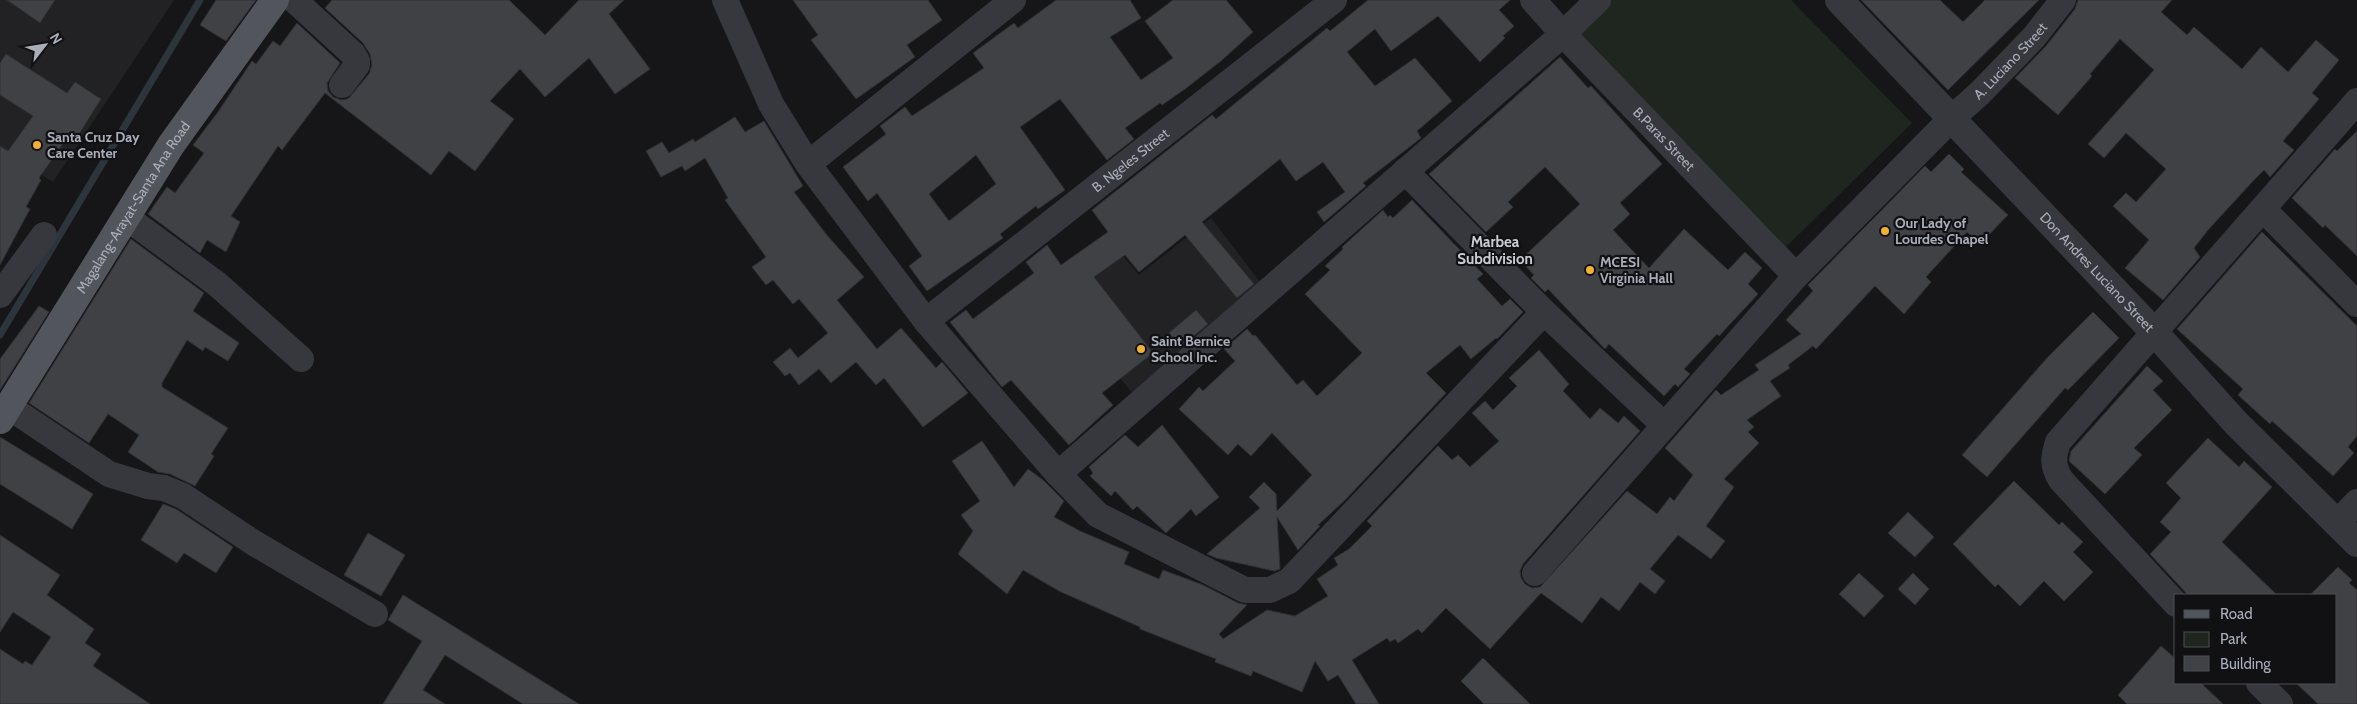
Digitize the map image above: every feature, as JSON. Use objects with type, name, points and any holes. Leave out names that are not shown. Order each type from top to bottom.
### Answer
[{"type":"main road","name":"Magalang-Arayat-Santa Ana Road","points":[[4,414],[171,145],[275,0]]},
{"type":"street","points":[[294,0],[353,54],[357,61],[357,65],[342,85]]},
{"type":"street","points":[[725,0],[771,104],[808,164],[926,321],[1058,474],[1098,515],[1246,590],[1270,590],[1289,581],[1544,312]]},
{"type":"street","points":[[808,164],[1013,0]]},
{"type":"street","name":"B. Ngeles Street","points":[[926,321],[1334,0]]},
{"type":"street","name":"B.Paras Street","points":[[1533,0],[1563,34],[1796,276]]},
{"type":"street","points":[[1058,474],[1563,34],[1598,0]]},
{"type":"street","name":"Don Andres Luciano Street","points":[[1839,0],[2155,333],[2236,423],[2357,543]]},
{"type":"street","name":"A. Luciano Street","points":[[1535,573],[1796,276],[1952,118],[1980,93],[2034,37],[2063,0]]},
{"type":"street","points":[[2174,602],[2070,491],[2054,468],[2054,455],[2058,442],[2264,210],[2357,101]]},
{"type":"street","points":[[1405,171],[1544,312],[1664,425]]},
{"type":"street","points":[[2264,210],[2357,304]]},
{"type":"street","points":[[126,217],[217,284],[301,359]]},
{"type":"street","points":[[0,295],[44,235]]},
{"type":"street","points":[[4,414],[109,474],[148,486],[164,488],[183,496],[254,543],[375,614]]},
{"type":"street","points":[[2337,523],[2357,502]]},
{"type":"street","points":[[2260,684],[2280,704]]},
{"type":"shaded area","points":[[0,0],[174,0],[53,182],[0,150]]},
{"type":"shaded area","name":"Saint Bernice School Inc.","points":[[1211,218],[1261,283],[1133,394],[1060,304],[1123,256],[1139,275]]},
{"type":"green space","points":[[1610,0],[1791,0],[1912,123],[1786,247],[1576,34]]},
{"type":"building","points":[[7,0],[55,0],[40,23]]},
{"type":"building","points":[[216,0],[256,0],[226,41],[200,25]]},
{"type":"building","points":[[332,0],[509,0],[545,35],[579,0],[624,0],[609,14],[650,69],[615,94],[589,58],[545,97],[520,69],[490,101],[514,119],[475,171],[449,151],[431,175],[325,93],[282,150],[278,146],[231,216],[240,222],[226,252],[207,240],[200,253],[148,214],[167,187],[175,193],[204,153],[193,145],[252,61],[256,64],[273,41],[280,46],[297,23],[340,63],[327,83],[328,91],[333,97],[341,100],[348,99],[369,74],[372,65],[370,54],[363,43],[325,8]]},
{"type":"building","points":[[793,0],[928,0],[942,20],[907,45],[915,57],[856,99],[811,40],[818,35]]},
{"type":"building","points":[[1056,0],[1130,0],[1141,18],[1110,37],[1141,80],[1173,58],[1145,21],[1173,0],[1226,0],[1253,32],[1221,61],[1185,89],[1162,105],[1160,103],[1125,128],[1134,139],[1107,160],[1060,99],[1020,127],[1065,190],[1038,209],[1036,206],[1000,234],[1003,238],[927,291],[909,266],[922,256],[877,193],[868,201],[843,167],[886,134],[880,126],[905,107],[912,116],[984,68],[973,53],[1014,23],[1018,28]],"holes":[[[976,155],[996,184],[949,221],[929,194]]]},
{"type":"building","points":[[1368,0],[1510,0],[1499,10],[1514,26],[1503,36],[1505,38],[1480,62],[1438,16],[1391,51],[1375,29],[1347,52],[1375,86],[1415,58],[1452,101],[1417,131],[1421,138],[1363,183],[1366,186],[1324,222],[1317,212],[1345,192],[1323,162],[1296,181],[1280,159],[1202,222],[1254,284],[1237,298],[1185,235],[1139,272],[1125,255],[1094,277],[1153,353],[1102,393],[1113,405],[1069,445],[1011,380],[1002,387],[950,322],[966,310],[973,319],[1034,273],[1026,262],[1047,245],[1061,265],[1108,232],[1092,210],[1212,115],[1216,119],[1327,28],[1330,31]]},
{"type":"building","points":[[1861,0],[1940,0],[1963,22],[1985,0],[2039,0],[1948,90]]},
{"type":"building","points":[[2078,0],[2172,0],[2161,12],[2187,35],[2194,27],[2242,69],[2261,47],[2288,72],[2316,40],[2339,60],[2312,93],[2319,99],[2283,141],[2294,150],[2270,177],[2264,170],[2208,230],[2194,248],[2200,257],[2163,300],[2125,268],[2149,240],[2113,206],[2126,193],[2136,202],[2166,169],[2126,133],[2104,158],[2088,144],[2154,70],[2120,39],[2090,74],[2092,76],[2058,115],[2015,78],[2046,46],[2075,9]]},
{"type":"building","points":[[6,54],[67,93],[75,82],[101,99],[74,142],[67,138],[39,178],[41,180],[26,207],[30,209],[0,265],[0,146],[8,151],[33,116],[0,95],[0,63]]},
{"type":"building","points":[[1560,57],[1588,88],[1591,86],[1662,164],[1620,203],[1630,214],[1613,230],[1649,268],[1684,229],[1728,270],[1745,252],[1762,268],[1748,284],[1758,294],[1719,336],[1717,334],[1684,369],[1690,374],[1678,387],[1675,384],[1664,396],[1609,344],[1605,349],[1548,289],[1545,292],[1531,278],[1534,275],[1520,260],[1580,204],[1545,167],[1508,202],[1513,207],[1486,232],[1429,174]]},
{"type":"building","points":[[735,117],[745,132],[764,121],[803,186],[794,192],[826,234],[864,277],[837,300],[877,349],[901,328],[936,368],[942,362],[968,393],[923,427],[884,378],[876,385],[856,362],[831,383],[819,369],[799,385],[790,373],[785,376],[773,362],[790,348],[798,358],[828,333],[799,299],[793,304],[773,280],[766,285],[752,267],[766,257],[725,200],[728,198],[705,158],[685,171],[682,166],[661,177],[646,151],[662,142],[669,153],[693,139],[695,142]]},
{"type":"building","points":[[2357,131],[2357,256],[2325,225],[2323,228],[2292,198],[2335,149],[2337,151]]},
{"type":"building","points":[[1949,154],[1964,169],[1961,172],[2008,215],[1980,244],[1967,232],[1926,277],[1931,282],[1904,314],[1875,286],[1816,349],[1813,346],[1788,365],[1790,368],[1770,381],[1781,396],[1747,420],[1754,427],[1748,432],[1759,443],[1724,479],[1734,487],[1706,526],[1725,541],[1711,559],[1678,535],[1650,569],[1665,581],[1655,594],[1640,582],[1619,611],[1601,597],[1582,623],[1541,593],[1490,649],[1446,608],[1422,633],[1418,629],[1398,643],[1395,639],[1390,642],[1387,638],[1352,660],[1379,704],[1356,704],[1338,675],[1328,681],[1315,661],[1302,692],[1253,671],[1251,676],[1215,662],[1216,659],[1140,629],[1140,627],[1059,591],[1023,570],[1007,594],[958,554],[973,531],[961,515],[980,501],[952,461],[982,441],[1014,487],[1028,469],[1043,480],[1064,501],[1054,517],[1080,531],[1129,552],[1124,564],[1159,579],[1163,570],[1203,585],[1238,603],[1247,605],[1219,634],[1223,639],[1267,610],[1295,616],[1328,596],[1317,579],[1338,565],[1334,558],[1349,549],[1372,526],[1367,521],[1438,446],[1452,460],[1458,455],[1470,467],[1499,441],[1472,413],[1485,401],[1493,410],[1517,386],[1509,378],[1539,350],[1569,384],[1563,391],[1590,419],[1600,408],[1618,423],[1624,416],[1640,431],[1523,564],[1520,571],[1521,578],[1525,584],[1532,588],[1540,587],[1627,491],[1657,514],[1670,497],[1674,501],[1693,475],[1665,448],[1716,390],[1721,395],[1759,370],[1755,365],[1801,334],[1786,320],[1813,291],[1808,285],[1925,166],[1931,172]]},
{"type":"building","points":[[1412,200],[1483,274],[1477,279],[1502,306],[1510,299],[1523,312],[1497,339],[1471,359],[1460,345],[1426,373],[1446,393],[1345,500],[1318,525],[1320,526],[1298,550],[1277,517],[1280,569],[1274,571],[1216,558],[1207,554],[1260,508],[1249,497],[1264,482],[1276,494],[1277,511],[1312,475],[1272,433],[1251,456],[1238,444],[1228,455],[1179,409],[1199,387],[1203,391],[1235,361],[1224,349],[1247,329],[1253,336],[1255,335],[1297,385],[1303,380],[1317,396],[1362,353],[1305,294],[1330,270],[1325,266],[1343,249],[1342,247],[1383,210],[1388,217],[1390,215],[1393,218]]},
{"type":"building","points":[[2262,232],[2357,326],[2357,436],[2348,447],[2354,453],[2333,476],[2272,421],[2270,424],[2238,395],[2243,389],[2177,329]]},
{"type":"building","points":[[131,239],[204,293],[193,311],[239,343],[228,361],[205,347],[203,351],[187,340],[162,383],[162,387],[228,428],[211,454],[214,456],[195,486],[170,474],[158,472],[128,452],[139,435],[108,414],[89,443],[29,403]]},
{"type":"building","points":[[39,306],[49,312],[0,390],[0,359]]},
{"type":"building","points":[[1196,310],[1208,324],[1180,347],[1169,333]]},
{"type":"building","points":[[2093,312],[2119,338],[2068,390],[2065,388],[1987,477],[1962,455],[2047,358]]},
{"type":"building","points":[[2147,366],[2163,381],[2153,390],[2172,410],[2134,448],[2142,455],[2105,494],[2069,461],[2071,451]]},
{"type":"building","points":[[1162,425],[1219,497],[1196,516],[1191,509],[1166,533],[1137,506],[1133,510],[1115,491],[1111,496],[1090,476],[1093,473],[1089,467],[1125,435],[1138,447]]},
{"type":"building","points":[[0,437],[93,494],[72,529],[0,484]]},
{"type":"building","points":[[2208,438],[2239,467],[2244,461],[2272,487],[2222,542],[2276,594],[2187,594],[2150,554],[2171,532],[2160,522],[2181,498],[2166,483]]},
{"type":"building","points":[[2014,481],[2059,525],[2062,522],[2083,542],[2073,552],[2093,572],[2064,601],[2044,581],[2020,606],[1998,584],[1995,587],[1953,544]]},
{"type":"building","points":[[163,504],[176,509],[233,547],[216,573],[184,553],[177,563],[141,540]]},
{"type":"building","points":[[1908,512],[1934,537],[1915,557],[1888,533]]},
{"type":"building","points":[[368,533],[405,555],[381,596],[344,575]]},
{"type":"building","points":[[0,535],[60,575],[47,595],[94,629],[85,643],[101,654],[93,666],[150,704],[0,704],[0,649],[23,664],[25,661],[32,665],[51,637],[13,612],[0,632]]},
{"type":"building","points":[[2338,567],[2352,580],[2349,583],[2357,590],[2357,704],[2318,704],[2297,684],[2337,684],[2337,594],[2311,594]]},
{"type":"building","points":[[1859,573],[1884,596],[1864,617],[1839,594]]},
{"type":"building","points":[[1913,573],[1929,589],[1915,605],[1898,589]]},
{"type":"building","points":[[403,595],[579,704],[523,704],[445,655],[423,690],[445,704],[383,704],[422,641],[388,620]]},
{"type":"building","points":[[2161,646],[2174,657],[2174,684],[2202,684],[2223,704],[2127,704],[2118,695]]},
{"type":"building","points":[[1483,658],[1530,704],[1484,704],[1461,681]]},
{"type":"waterway","points":[[0,335],[200,0]]},
{"type":"place","name":"Santa Cruz Day Care Center","points":[[37,145]]},
{"type":"place","name":"Our Lady of Lourdes Chapel","points":[[1885,231]]},
{"type":"place","name":"MCESI Virginia Hall","points":[[1590,270]]},
{"type":"place","name":"Saint Bernice School Inc.","points":[[1141,349]]},
{"type":"district","name":"Marbea Subdivision","points":[[1495,250]]}]
